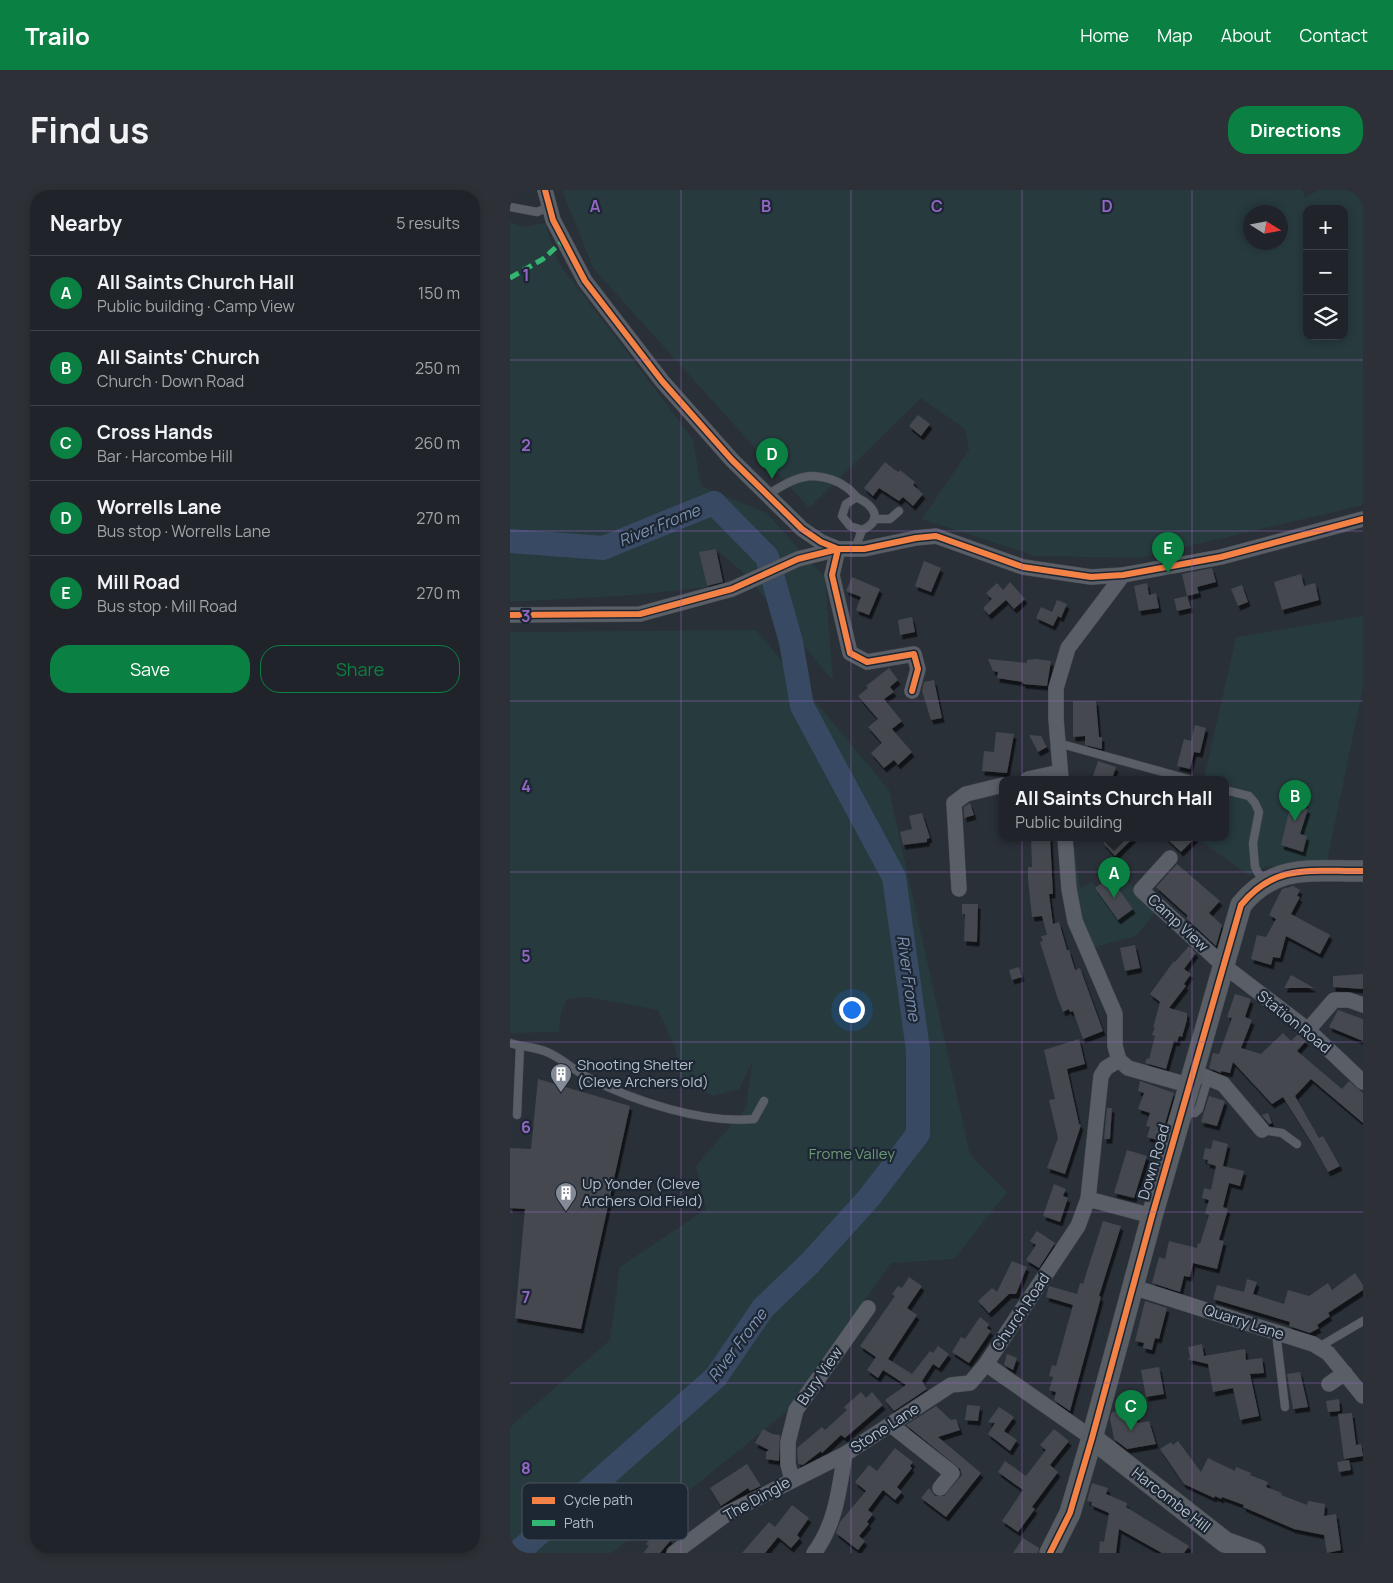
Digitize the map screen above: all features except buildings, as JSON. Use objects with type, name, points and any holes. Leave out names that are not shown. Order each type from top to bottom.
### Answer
[{"type":"street","points":[[545,190],[549,207],[563,241],[585,281],[662,381],[732,460],[802,529],[821,542],[838,549]]},
{"type":"street","points":[[510,615],[640,614],[732,589],[798,559],[838,549],[855,549],[936,536],[1022,567],[1091,576],[1123,575],[1222,557],[1363,519]]},
{"type":"street","points":[[838,549],[832,575],[850,653],[867,662],[914,654],[918,669],[912,691]]},
{"type":"street","points":[[1061,775],[1056,688],[1068,648],[1123,575]]},
{"type":"street","points":[[958,888],[954,803],[966,794],[999,787]]},
{"type":"street","points":[[1066,841],[1069,889],[1075,921],[1115,1014],[1115,1046],[1119,1060],[1128,1068],[1222,1084],[1262,1130]]},
{"type":"street","name":"Camp View","points":[[1170,858],[1141,890],[1223,965]]},
{"type":"street","name":"Down Road","points":[[1050,1553],[1070,1513],[1181,1113],[1196,1079],[1223,965],[1241,905],[1253,890],[1266,881],[1282,874],[1363,871]]},
{"type":"street","name":"Station Road","points":[[1223,965],[1308,1030],[1363,1082]]},
{"type":"street","points":[[1308,1030],[1334,1000],[1349,1000],[1363,1005]]},
{"type":"street","name":"Church Road","points":[[1092,1438],[986,1364],[1078,1226],[1088,1199],[1102,1076],[1106,1068],[1119,1060]]},
{"type":"street","points":[[1088,1199],[1152,1216]]},
{"type":"street","name":"Quarry Lane","points":[[1132,1287],[1319,1347],[1328,1353],[1363,1396]]},
{"type":"street","name":"Bury View","points":[[792,1480],[788,1464],[788,1442],[796,1410],[868,1308]]},
{"type":"street","name":"Stone Lane","points":[[814,1553],[822,1543],[834,1515],[845,1454],[951,1385],[970,1383],[986,1364]]},
{"type":"street","points":[[1329,1384],[1345,1373]]},
{"type":"street","points":[[892,1425],[952,1473],[940,1488]]},
{"type":"street","name":"Harcombe Hill","points":[[1092,1438],[1225,1542],[1242,1551]]},
{"type":"street","name":"The Dingle","points":[[674,1553],[728,1513],[845,1454]]},
{"type":"lane","points":[[510,207],[537,212],[549,207]]},
{"type":"lane","points":[[767,495],[795,478],[814,476],[834,480],[857,497],[869,503],[875,514],[874,519],[869,527],[862,530],[850,526],[842,516],[846,504],[857,497]]},
{"type":"lane","points":[[874,519],[890,519],[900,511]]},
{"type":"lane","points":[[855,549],[862,530]]},
{"type":"lane","points":[[1058,743],[1177,776]]},
{"type":"lane","points":[[1229,791],[1249,796],[1259,812],[1253,843],[1255,867],[1266,881]]},
{"type":"lane","points":[[510,1042],[547,1052],[587,1077],[631,1098],[713,1118],[754,1119],[764,1101]]},
{"type":"lane","points":[[517,1116],[520,1046]]},
{"type":"lane","points":[[1262,1130],[1282,1134],[1297,1144]]},
{"type":"lane","points":[[1319,1347],[1363,1321]]},
{"type":"lane","points":[[1276,1332],[1285,1407]]},
{"type":"green space","points":[[562,190],[1302,190],[1305,198],[1318,190],[1363,190],[1363,505],[1138,558],[1036,556],[922,519],[969,450],[965,429],[921,398],[809,508],[593,268]]},
{"type":"green space","points":[[510,222],[524,227],[545,223],[558,262],[693,439],[701,486],[767,513],[825,578],[833,681],[746,575],[716,549],[699,553],[707,587],[635,595],[510,602]]},
{"type":"green space","points":[[1363,616],[1363,688],[1327,861],[1265,867],[1250,876],[1201,841],[1229,841],[1229,776],[1205,776],[1236,637]]},
{"type":"green space","name":"Frome Valley","points":[[756,630],[889,790],[970,1155],[1007,1192],[954,1259],[891,1263],[785,1413],[688,1491],[688,1483],[522,1483],[522,1540],[628,1540],[612,1553],[510,1553],[510,1427],[610,1340],[620,1267],[706,1209],[696,1166],[746,1108],[752,1063],[739,1089],[713,1096],[681,1081],[675,1048],[658,1010],[587,997],[567,999],[561,1012],[559,1032],[510,1033],[510,632]]},
{"type":"green space","points":[[1075,847],[1080,889],[1092,882],[1118,920],[1133,909],[1111,877],[1108,879],[1104,874],[1112,867],[1157,910],[1136,936],[1091,948],[1075,914],[1070,852]]},
{"type":"waterway","name":"River Frome","points":[[510,541],[603,548],[714,503],[767,557],[791,642],[802,706],[894,877],[918,1050],[918,1134],[868,1199],[810,1263],[763,1308],[716,1377],[596,1483]]},
{"type":"waterway","name":"River Frome","points":[[517,1553],[532,1540]]},
{"type":"marked path","points":[[510,278],[543,259],[563,241]]},
{"type":"cycle path","points":[[545,190],[553,220],[585,281],[662,381],[732,460],[802,529],[821,542],[838,549],[832,575],[850,653],[867,662],[914,654],[918,669],[912,691]]},
{"type":"cycle path","points":[[510,615],[640,614],[732,589],[798,559],[838,549],[864,549],[916,538],[936,536],[1023,567],[1091,577],[1123,575],[1221,557],[1363,519]]},
{"type":"cycle path","points":[[1050,1553],[1070,1513],[1241,905],[1254,891],[1268,882],[1296,872],[1363,871]]},
{"type":"place","name":"Worrells Lane","points":[[772,479]]},
{"type":"place","name":"Mill Road","points":[[1168,573]]},
{"type":"place","name":"All Saints' Church","points":[[1295,821]]},
{"type":"place","name":"All Saints Church Hall","points":[[1114,898]]},
{"type":"place","name":"Shooting Shelter (Cleve Archers old)","points":[[561,1093]]},
{"type":"place","name":"Up Yonder (Cleve Archers Old Field)","points":[[566,1212]]},
{"type":"place","name":"Cross Hands","points":[[1131,1431]]}]
